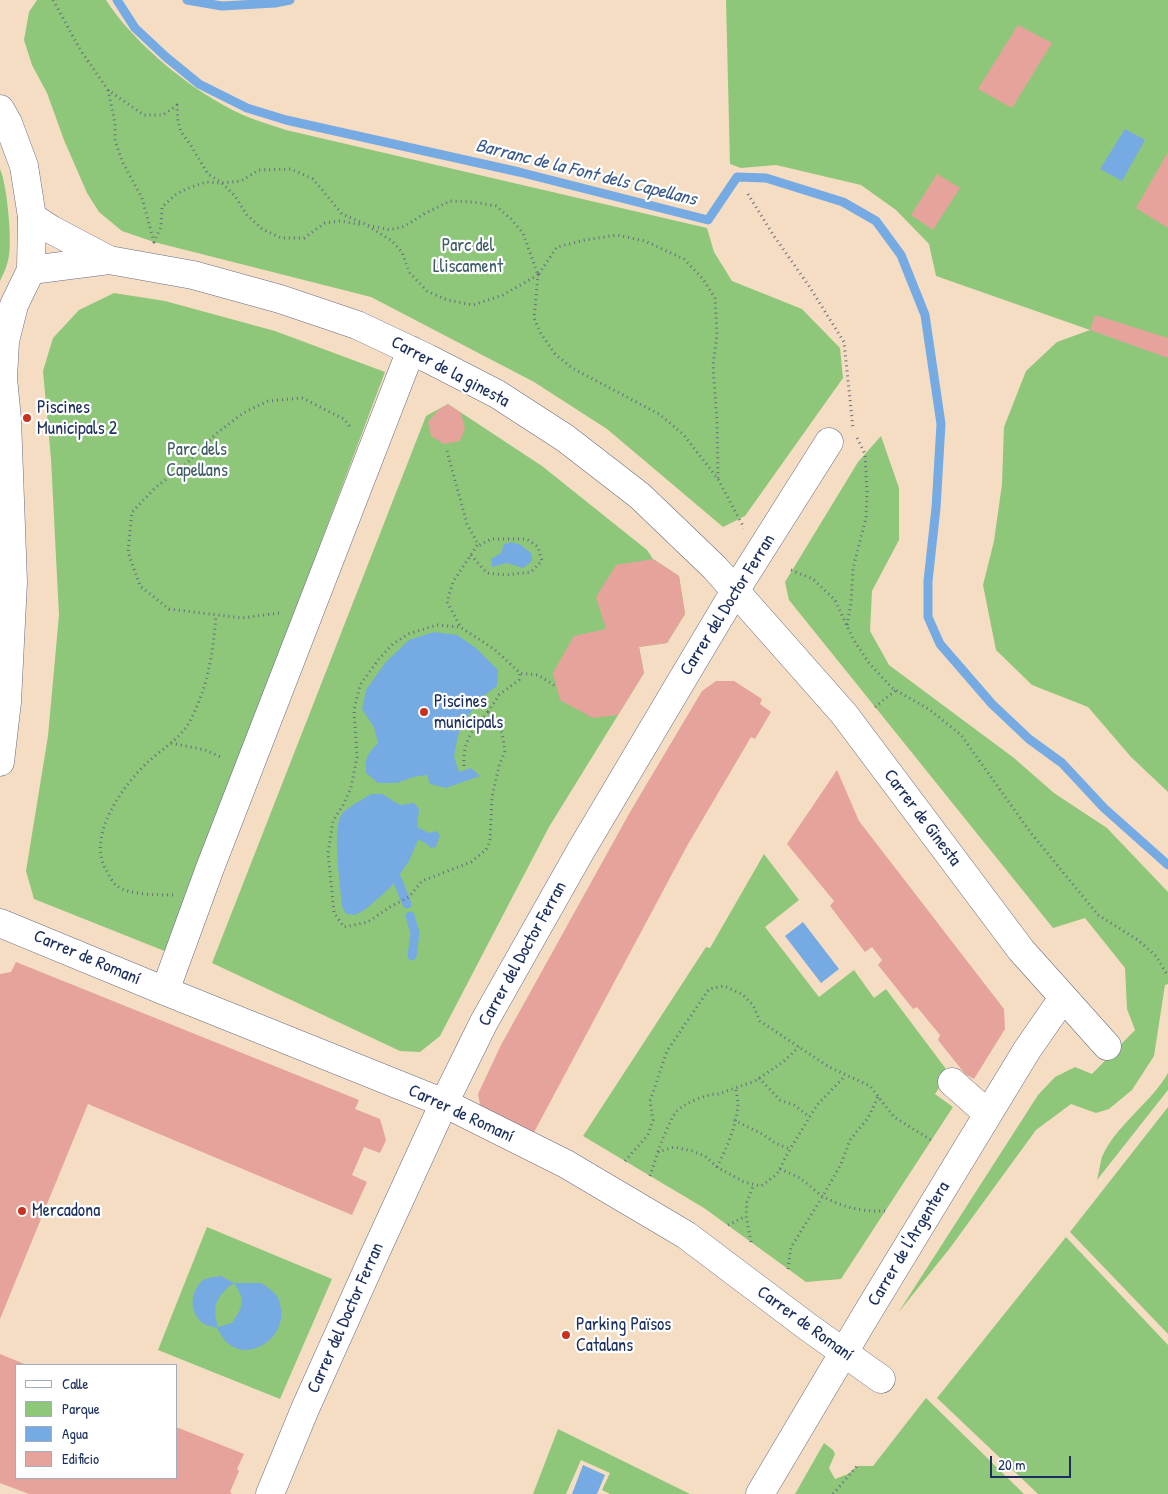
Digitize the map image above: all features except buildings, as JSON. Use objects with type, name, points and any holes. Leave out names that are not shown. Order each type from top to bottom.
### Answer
[{"type":"street","points":[[0,109],[8,123],[24,166],[32,217],[31,270],[7,309],[5,341],[3,378],[7,418],[13,582],[7,702],[0,762]]},
{"type":"street","name":"Carrer de la ginesta","points":[[32,217],[108,260]]},
{"type":"street","name":"Carrer de la ginesta","points":[[31,270],[108,260],[193,275],[280,299],[357,325],[412,350],[496,394],[565,438],[640,496],[715,568],[735,591]]},
{"type":"street","points":[[165,991],[202,889],[412,350]]},
{"type":"street","name":"Carrer del Doctor Ferran","points":[[270,1494],[320,1375],[444,1103],[484,1022],[580,852],[735,591],[829,442]]},
{"type":"street","name":"Carrer de Ginesta","points":[[735,591],[844,714],[1020,950],[1107,1046]]},
{"type":"street","name":"Carrer de Romaní","points":[[0,923],[444,1103],[566,1164],[686,1235],[882,1379]]},
{"type":"street","name":"Carrer de l'Argentera","points":[[760,1494],[1027,1050],[1063,998]]},
{"type":"street","points":[[952,1082],[988,1114]]},
{"type":"path","points":[[53,0],[81,51],[108,90],[144,115],[163,115],[178,105],[178,122],[181,132],[208,174],[222,183],[235,196],[246,214],[262,229],[281,238],[304,238],[325,223],[340,221],[390,230],[405,226],[450,201],[496,206],[523,233],[538,275],[534,318],[541,334],[555,354],[572,368],[659,414],[683,434],[718,479],[758,555]]},
{"type":"path","points":[[108,90],[115,123],[115,141],[123,163],[142,198],[154,242],[161,227],[162,207],[174,195],[206,182],[241,181],[259,170],[292,169],[313,178],[342,214],[367,225],[392,241],[402,252],[410,272],[427,291],[447,300],[472,305],[503,295],[538,275],[557,247],[585,240],[617,236],[645,242],[684,259],[703,279],[714,298],[717,334],[712,366],[717,421],[718,479]]},
{"type":"path","points":[[748,194],[844,342],[854,433],[865,454],[867,492],[866,518],[853,568],[851,603],[847,626]]},
{"type":"path","points":[[310,614],[276,613],[242,618],[169,609],[140,586],[128,552],[132,512],[155,488],[186,464],[216,434],[242,413],[268,401],[302,398],[344,419],[372,454]]},
{"type":"path","points":[[447,451],[467,524],[474,534],[478,546]]},
{"type":"path","points":[[460,627],[447,602],[454,582],[471,555],[478,546],[491,539],[527,539],[538,547],[542,561],[531,572],[506,575],[487,572],[471,555]]},
{"type":"path","points":[[791,570],[813,579],[835,600],[853,639],[869,663],[896,690],[930,710],[960,735],[1032,833],[1098,915],[1138,940],[1156,956],[1168,976]]},
{"type":"path","points":[[202,889],[181,894],[155,895],[130,891],[116,886],[102,862],[101,835],[110,810],[128,785],[148,762],[171,743],[189,724],[205,689],[213,652],[216,615]]},
{"type":"path","points":[[488,712],[495,719],[502,733],[505,751],[499,766],[492,797],[490,841],[486,850],[471,862],[422,881],[408,897],[368,922],[344,927],[334,913],[328,853],[333,821],[351,788],[357,757],[354,710],[360,685],[389,649],[408,634],[437,625],[460,627],[494,649],[520,673],[538,675],[557,687]]},
{"type":"path","points":[[464,766],[463,754],[476,726],[499,695],[519,680],[520,673]]},
{"type":"path","points":[[875,706],[896,690]]},
{"type":"path","points":[[171,743],[204,750],[249,769]]},
{"type":"path","points":[[625,1161],[648,1135],[652,1120],[650,1102],[667,1051],[708,989],[724,986],[742,994],[753,1004],[760,1021],[845,1076],[870,1086],[894,1117],[932,1140]]},
{"type":"path","points":[[650,1176],[664,1134],[676,1112],[687,1104],[712,1094],[736,1088],[759,1078],[783,1062],[799,1048]]},
{"type":"path","points":[[658,1152],[674,1147],[692,1150],[705,1156],[717,1167],[744,1182],[761,1186],[777,1174],[790,1149],[818,1105],[845,1076]]},
{"type":"path","points":[[759,1078],[780,1100],[794,1105],[810,1117]]},
{"type":"path","points":[[717,1167],[730,1140],[738,1104],[736,1088]]},
{"type":"path","points":[[788,1269],[791,1246],[841,1164],[850,1140],[868,1118],[878,1097]]},
{"type":"path","points":[[734,1120],[764,1135],[775,1144],[790,1149]]},
{"type":"path","points":[[780,1169],[800,1178],[823,1196],[852,1208],[872,1212],[885,1211]]},
{"type":"path","points":[[751,1242],[746,1216],[747,1202],[754,1184]]},
{"type":"path","points":[[728,1225],[746,1216]]},
{"type":"path","points":[[833,1494],[857,1466]]},
{"type":"green space","name":"Parc del Lliscament","points":[[37,0],[106,0],[133,34],[167,66],[224,106],[259,121],[286,130],[707,228],[714,252],[732,281],[802,309],[840,348],[843,378],[745,516],[723,527],[607,429],[534,382],[371,297],[154,242],[122,231],[99,212],[87,193],[64,140],[47,93],[32,65],[24,40],[29,12]]},
{"type":"green space","points":[[726,0],[1168,0],[1168,792],[1131,757],[1088,707],[1032,685],[996,650],[983,585],[994,541],[1002,484],[1004,427],[1026,371],[1057,342],[1090,330],[936,276],[929,244],[896,210],[861,185],[776,165],[741,168],[730,164]]},
{"type":"green space","points":[[0,169],[7,199],[10,247],[6,268],[0,281]]},
{"type":"green space","name":"Parc dels Capellans","points":[[114,293],[165,301],[275,331],[385,372],[167,952],[34,899],[26,871],[48,736],[59,615],[51,459],[43,371],[53,338],[79,310]]},
{"type":"green space","name":"Piscines municipals","points":[[448,404],[542,466],[647,550],[653,559],[679,576],[685,614],[667,643],[639,647],[644,673],[549,827],[440,1036],[420,1052],[400,1051],[212,963],[426,416]]},
{"type":"green space","points":[[881,436],[899,488],[899,540],[872,591],[870,631],[889,665],[1014,758],[1054,793],[1107,828],[1168,892],[1168,984],[1165,985],[1154,1056],[1132,1090],[1109,1109],[1096,1113],[1071,1104],[1036,1130],[950,1248],[898,1313],[1038,1095],[1055,1077],[1075,1067],[1092,1074],[1135,1030],[1127,1009],[1125,968],[1085,918],[1053,928],[789,600],[785,582],[858,462]]},
{"type":"green space","points":[[764,854],[799,900],[765,927],[819,997],[854,970],[874,998],[886,989],[949,1073],[935,1094],[953,1107],[841,1279],[806,1282],[704,1208],[583,1136],[706,947],[710,948]]},
{"type":"green space","points":[[1168,1073],[1168,1090],[1097,1180],[1102,1157],[1115,1135],[1161,1084]]},
{"type":"green space","points":[[1168,1107],[1168,1334],[1070,1232]]},
{"type":"green space","points":[[207,1227],[332,1279],[280,1399],[158,1350]]},
{"type":"green space","points":[[1066,1237],[1168,1345],[1168,1494],[1038,1494],[937,1398]]},
{"type":"green space","points":[[926,1398],[1024,1494],[795,1494],[824,1443],[835,1454],[829,1468],[835,1479],[848,1474],[857,1466],[873,1466]]},
{"type":"green space","points":[[558,1429],[690,1494],[610,1494],[602,1490],[610,1473],[581,1460],[566,1494],[533,1494]]},
{"type":"water","points":[[1125,129],[1145,140],[1122,181],[1100,169]]},
{"type":"water","points":[[512,542],[521,545],[532,554],[532,561],[523,568],[507,563],[492,567],[491,559],[501,553],[504,544]]},
{"type":"water","points":[[434,632],[457,635],[476,648],[498,670],[497,686],[482,697],[468,716],[458,735],[454,757],[459,772],[471,768],[480,776],[446,788],[430,784],[427,775],[413,777],[397,783],[378,783],[366,773],[368,756],[378,743],[374,727],[362,709],[366,690],[385,663],[409,640]]},
{"type":"water","points":[[371,794],[382,794],[400,805],[414,803],[419,809],[417,827],[429,833],[436,831],[440,835],[436,847],[431,848],[418,840],[409,861],[391,887],[366,909],[355,915],[346,914],[342,907],[338,858],[337,831],[339,821],[344,811]]},
{"type":"water","points":[[803,922],[839,969],[821,983],[785,936]]},
{"type":"water","points":[[221,1276],[234,1283],[261,1283],[277,1296],[281,1309],[281,1320],[277,1331],[262,1346],[242,1350],[232,1346],[223,1338],[217,1328],[206,1325],[196,1316],[193,1298],[198,1286],[206,1279]],"holes":[[[234,1283],[242,1299],[239,1312],[232,1323],[218,1327],[215,1313],[219,1297]]]},
{"type":"water","points":[[583,1465],[605,1475],[597,1494],[572,1494]]},
{"type":"waterway","name":"Barranc de la Font dels Capellans","points":[[117,0],[135,28],[199,84],[247,108],[286,120],[519,172],[708,220],[737,177],[766,178],[843,202],[876,221],[901,255],[925,315],[941,424],[936,508],[928,581],[928,617],[940,644],[992,704],[1029,739],[1062,763],[1104,808],[1168,865]]},
{"type":"waterway","points":[[187,0],[222,6],[275,3],[290,0]]},
{"type":"waterway","points":[[397,879],[407,904]]},
{"type":"waterway","points":[[410,916],[415,933],[412,956]]},
{"type":"place","name":"Piscines Municipals 2","points":[[27,418]]},
{"type":"place","name":"Piscines municipals","points":[[424,712]]},
{"type":"place","name":"Mercadona","points":[[22,1211]]},
{"type":"place","name":"Parking Països Catalans","points":[[566,1335]]}]
